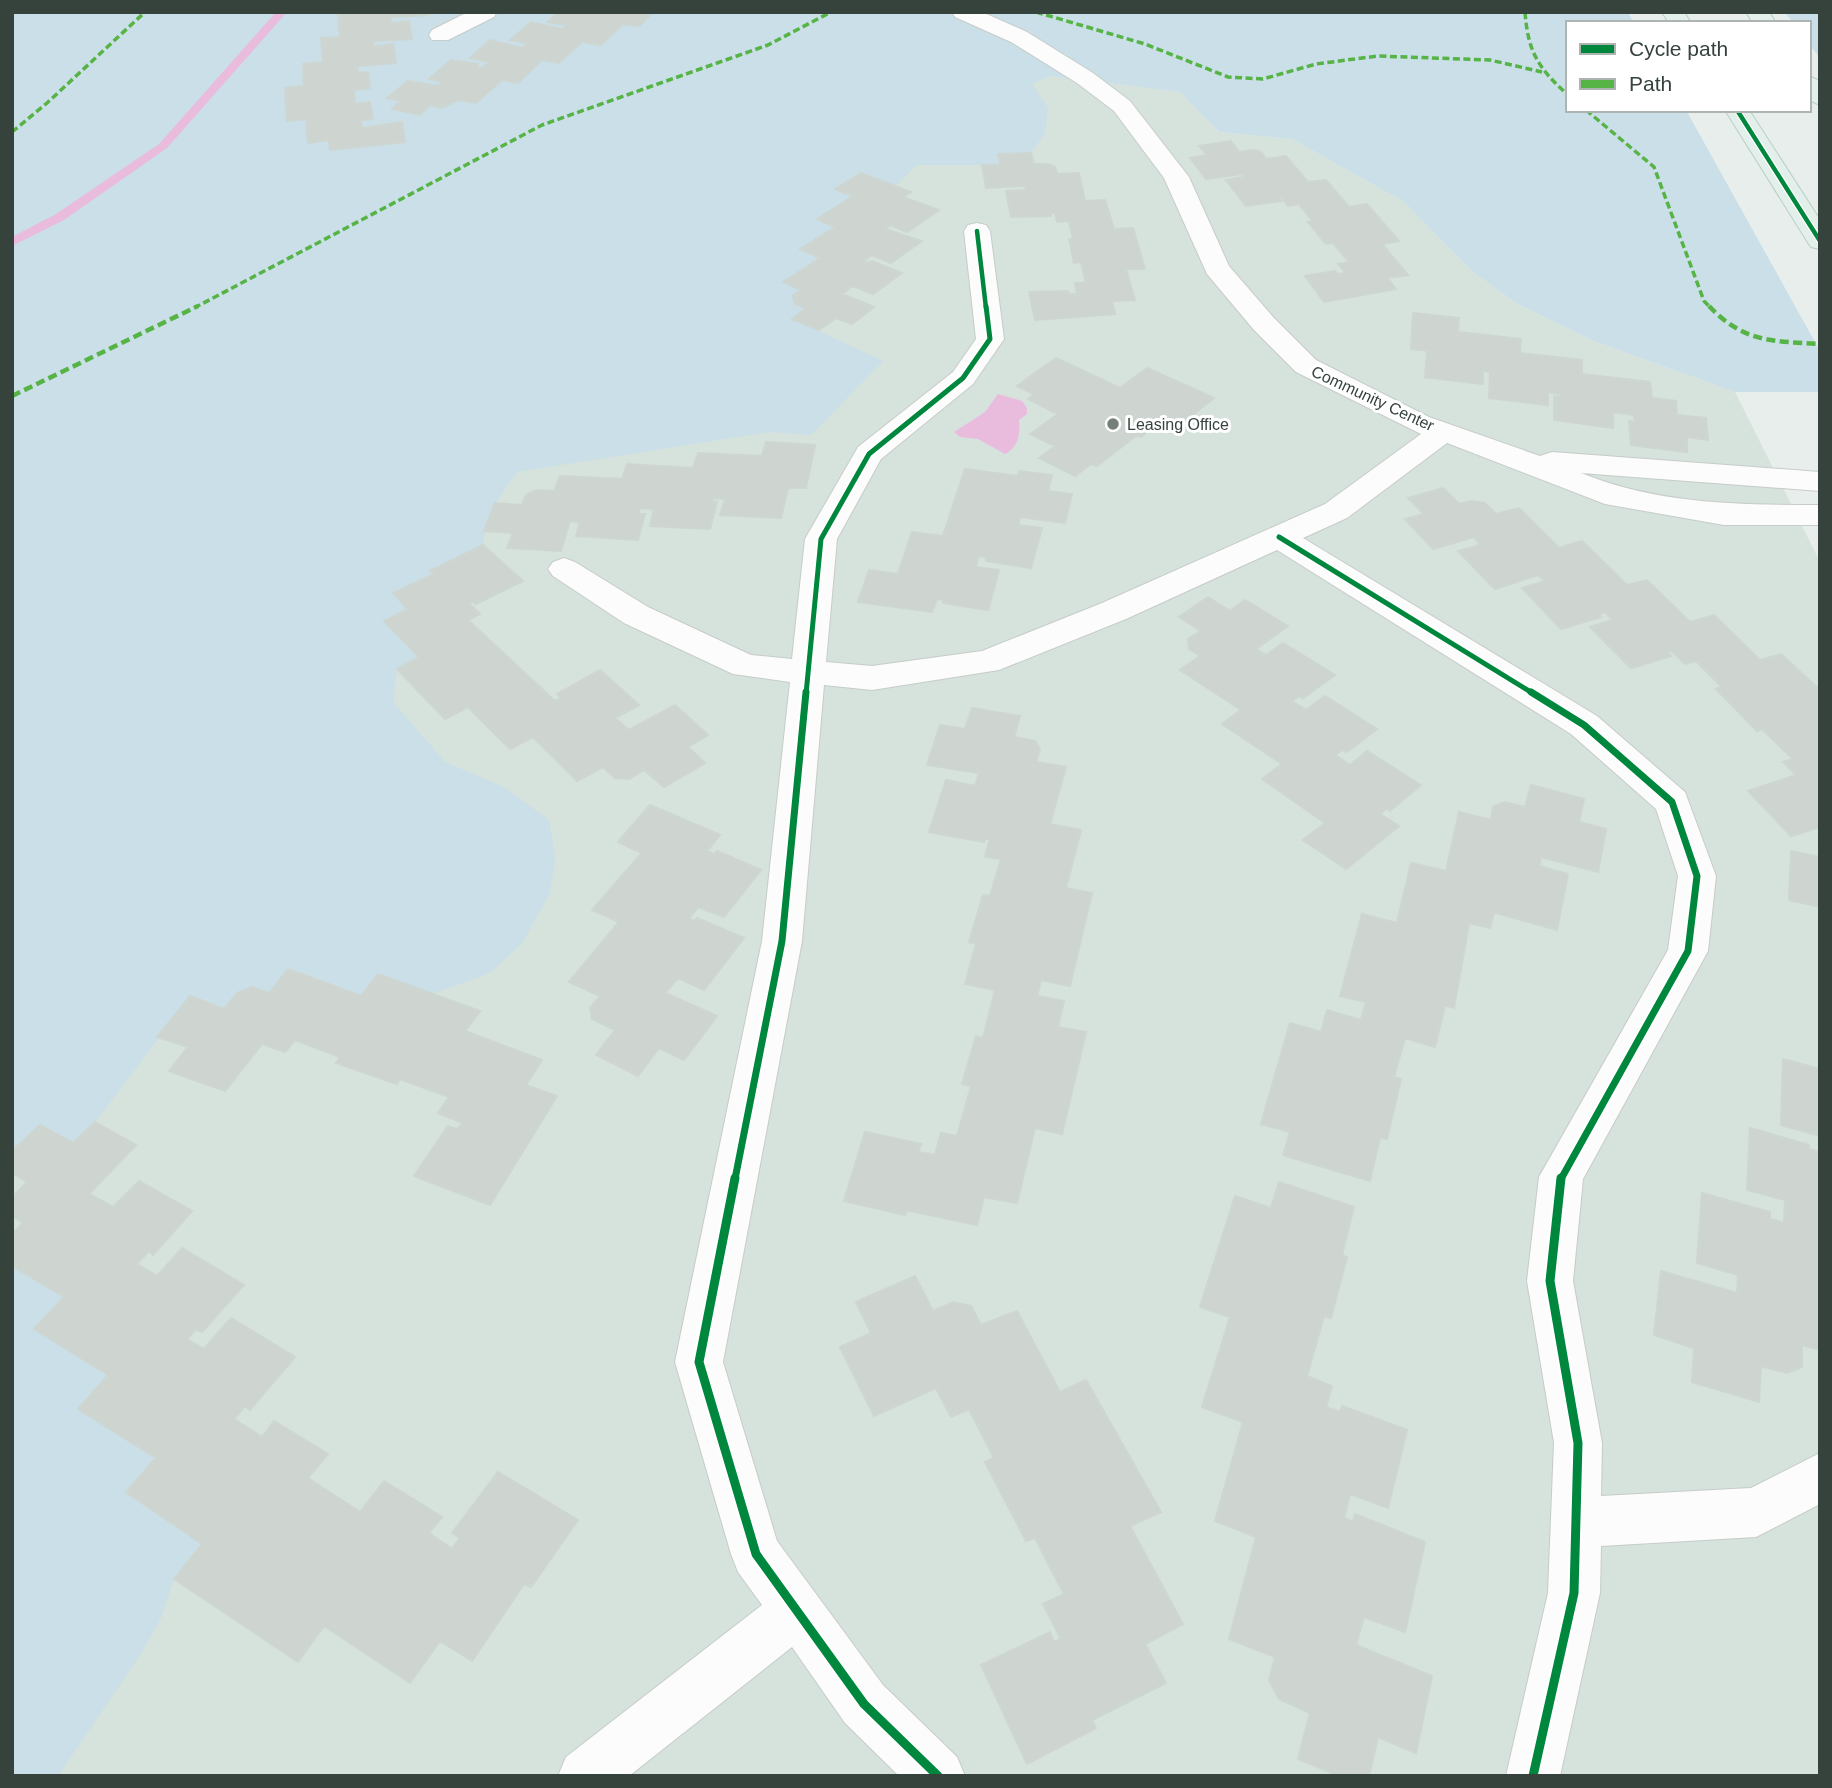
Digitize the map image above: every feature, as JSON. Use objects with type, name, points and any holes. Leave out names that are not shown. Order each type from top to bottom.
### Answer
[{"type":"main road","points":[[1738,112],[1820,241]]},
{"type":"street","points":[[440,35],[485,12]]},
{"type":"street","name":"Community Center","points":[[963,12],[1018,37],[1085,78],[1122,106],[1176,177],[1217,268],[1264,324],[1306,366],[1418,423],[1522,459],[1605,494],[1724,515],[1820,515]]},
{"type":"street","points":[[938,1776],[864,1704],[756,1554],[699,1362],[782,941],[821,539],[869,454],[963,378],[990,339],[977,231]]},
{"type":"street","points":[[564,569],[636,615],[745,666],[872,678],[988,662],[1114,611],[1336,512],[1444,432]]},
{"type":"street","name":"Community Center","points":[[1522,459],[1820,482]]},
{"type":"street","points":[[1279,537],[1584,726],[1672,802],[1697,876],[1688,951],[1560,1177],[1550,1281],[1578,1443],[1574,1593],[1533,1776]]},
{"type":"street","points":[[1576,1522],[1756,1512],[1820,1477]]},
{"type":"street","points":[[585,1776],[796,1611]]},
{"type":"shaded area","points":[[12,12],[1628,12],[1633,21],[1566,21],[1566,112],[1687,112],[1820,351],[1820,392],[1735,392],[1596,342],[1518,304],[1474,273],[1403,201],[1292,139],[1219,132],[1180,92],[1051,76],[1032,84],[1048,108],[1045,133],[1031,153],[998,154],[1000,165],[917,165],[895,186],[861,173],[836,188],[853,196],[835,227],[801,249],[820,258],[784,282],[801,290],[792,297],[795,304],[806,308],[793,319],[883,361],[811,435],[769,432],[517,472],[490,515],[483,545],[431,570],[434,574],[393,593],[408,609],[384,622],[419,657],[397,669],[393,702],[445,762],[504,787],[549,820],[555,858],[550,893],[522,943],[490,973],[432,994],[378,974],[361,996],[289,969],[269,993],[252,987],[237,993],[224,1009],[190,997],[95,1122],[73,1143],[40,1125],[12,1151]]},
{"type":"shaded area","points":[[1785,12],[1820,12],[1820,58],[1811,47],[1811,21],[1792,21]]},
{"type":"shaded area","points":[[1051,76],[1180,92],[1219,132],[1292,139],[1403,201],[1474,273],[1518,304],[1596,342],[1735,392],[1820,562],[1820,1776],[12,1776],[12,939],[830,170]]},
{"type":"shaded area","points":[[998,394],[1022,401],[1027,408],[1027,414],[1019,420],[1016,444],[1005,454],[978,439],[960,437],[954,432],[985,412]]},
{"type":"shaded area","points":[[12,1266],[64,1297],[34,1329],[108,1375],[79,1409],[156,1458],[126,1492],[202,1544],[174,1579],[161,1618],[142,1652],[58,1776],[12,1776]]},
{"type":"building","points":[[358,12],[427,12],[428,15],[390,17],[391,23],[409,21],[412,39],[373,41],[374,47],[393,44],[396,63],[357,66],[358,73],[368,72],[370,88],[354,90],[355,104],[370,102],[373,119],[361,120],[362,128],[402,122],[405,142],[330,150],[329,140],[308,143],[306,119],[287,121],[285,88],[304,86],[303,64],[323,62],[321,38],[340,37],[338,15]]},
{"type":"building","points":[[558,12],[653,12],[639,26],[623,24],[601,45],[582,42],[559,63],[542,60],[518,83],[502,80],[476,103],[458,100],[442,108],[430,105],[420,115],[392,109],[401,101],[387,98],[408,81],[438,86],[443,82],[429,79],[451,60],[478,64],[476,67],[482,68],[489,62],[470,58],[490,40],[522,48],[527,43],[510,40],[531,22],[562,29],[566,25],[548,22]]},
{"type":"building","points":[[1231,141],[1239,152],[1261,152],[1266,159],[1286,156],[1308,182],[1326,180],[1349,207],[1367,204],[1399,241],[1382,244],[1408,275],[1387,278],[1396,289],[1324,302],[1305,276],[1335,271],[1338,274],[1346,273],[1338,264],[1349,262],[1333,243],[1326,244],[1308,222],[1313,222],[1299,204],[1288,206],[1281,197],[1278,198],[1281,201],[1246,206],[1226,180],[1244,177],[1242,174],[1206,179],[1190,158],[1207,155],[1199,146]]},
{"type":"building","points":[[1031,153],[1034,164],[1055,167],[1057,174],[1079,173],[1085,201],[1105,200],[1114,229],[1133,228],[1145,269],[1126,269],[1135,300],[1112,301],[1115,314],[1035,320],[1029,292],[1068,291],[1068,294],[1077,294],[1075,283],[1086,283],[1081,262],[1074,263],[1069,239],[1073,239],[1069,221],[1057,222],[1055,213],[1050,213],[1051,216],[1011,217],[1006,191],[1026,190],[1025,186],[986,188],[982,165],[1000,165],[998,154]]},
{"type":"building","points":[[861,173],[911,192],[900,199],[906,198],[939,210],[907,232],[891,225],[885,229],[922,241],[891,263],[872,255],[864,261],[872,261],[902,273],[873,294],[853,286],[842,294],[874,307],[852,324],[836,318],[819,330],[792,319],[806,308],[795,304],[792,296],[801,290],[783,282],[820,258],[800,249],[835,227],[817,219],[853,196],[835,189]]},
{"type":"building","points":[[1413,313],[1459,318],[1458,332],[1521,339],[1520,353],[1582,360],[1582,374],[1650,382],[1652,398],[1676,401],[1677,415],[1706,418],[1708,440],[1687,437],[1687,452],[1631,445],[1629,421],[1635,422],[1634,415],[1613,412],[1613,428],[1554,420],[1554,396],[1560,397],[1560,394],[1548,392],[1548,405],[1489,398],[1490,374],[1495,373],[1483,371],[1483,384],[1425,377],[1427,352],[1433,351],[1411,349]]},
{"type":"building","points":[[1056,358],[1120,388],[1147,368],[1214,398],[1170,433],[1155,426],[1141,437],[1137,435],[1097,466],[1091,464],[1075,476],[1039,458],[1055,446],[1030,434],[1058,414],[1028,399],[1034,394],[1017,386]]},
{"type":"building","points":[[766,442],[815,445],[806,488],[783,487],[782,488],[788,488],[781,518],[720,515],[725,499],[712,498],[712,501],[717,502],[710,529],[650,526],[654,509],[640,508],[638,514],[645,514],[638,540],[576,536],[580,522],[570,521],[561,551],[507,548],[513,533],[484,531],[495,503],[522,505],[526,495],[537,490],[554,491],[560,476],[622,479],[627,464],[693,468],[698,453],[762,456]]},
{"type":"building","points":[[965,469],[1018,476],[1019,471],[1052,475],[1048,491],[1072,494],[1065,523],[1020,517],[1018,525],[1042,528],[1031,568],[986,561],[986,557],[979,556],[976,567],[999,570],[988,610],[943,603],[943,600],[937,599],[932,612],[858,602],[869,570],[898,574],[912,532],[943,536]]},
{"type":"building","points":[[1443,488],[1459,504],[1472,501],[1485,503],[1496,514],[1519,508],[1559,548],[1582,541],[1627,585],[1647,580],[1690,622],[1714,615],[1760,660],[1781,654],[1820,690],[1820,827],[1791,836],[1748,791],[1796,775],[1783,762],[1793,759],[1762,729],[1757,731],[1716,689],[1722,687],[1696,661],[1685,664],[1672,651],[1667,652],[1671,656],[1631,668],[1590,627],[1612,620],[1605,612],[1599,614],[1601,617],[1561,629],[1522,588],[1545,581],[1538,575],[1495,589],[1458,551],[1481,545],[1474,537],[1433,549],[1405,519],[1424,514],[1408,498]]},
{"type":"building","points":[[483,545],[523,581],[476,604],[472,601],[469,603],[480,614],[468,620],[555,701],[561,698],[557,694],[600,670],[639,705],[615,718],[629,730],[675,705],[708,735],[688,747],[705,763],[664,787],[644,770],[629,779],[615,778],[603,767],[577,781],[533,737],[510,749],[468,707],[445,719],[397,669],[419,657],[384,621],[408,609],[393,593],[434,574],[430,571]]},
{"type":"building","points":[[1208,597],[1230,611],[1245,600],[1288,626],[1256,649],[1266,655],[1283,643],[1335,675],[1303,698],[1299,696],[1292,701],[1306,710],[1325,696],[1377,729],[1347,752],[1342,750],[1335,755],[1350,765],[1367,751],[1421,785],[1390,811],[1387,808],[1380,814],[1399,826],[1346,869],[1303,840],[1325,823],[1262,779],[1282,764],[1222,724],[1241,710],[1180,670],[1200,656],[1189,649],[1188,639],[1201,631],[1179,617]]},
{"type":"building","points":[[972,708],[1020,716],[1014,737],[1035,741],[1040,749],[1036,762],[1066,767],[1050,824],[1081,830],[1066,888],[1092,893],[1070,986],[1041,980],[1037,996],[1064,1001],[1058,1027],[1086,1032],[1062,1134],[1035,1128],[1017,1203],[984,1197],[977,1225],[906,1210],[905,1215],[844,1201],[865,1132],[921,1144],[918,1152],[935,1155],[941,1133],[957,1136],[971,1086],[962,1084],[976,1036],[983,1038],[995,990],[965,984],[976,944],[969,942],[983,895],[990,896],[1001,859],[985,857],[990,839],[985,839],[984,842],[929,832],[946,780],[975,786],[979,773],[927,765],[940,725],[965,729]]},
{"type":"building","points":[[1531,785],[1584,799],[1579,822],[1606,829],[1598,872],[1541,857],[1539,866],[1568,874],[1557,930],[1496,913],[1495,908],[1490,928],[1469,923],[1454,1008],[1445,1005],[1435,1047],[1405,1038],[1394,1077],[1401,1079],[1387,1139],[1380,1137],[1370,1181],[1283,1155],[1290,1132],[1261,1124],[1290,1023],[1321,1032],[1327,1010],[1361,1020],[1366,1002],[1340,996],[1362,914],[1397,923],[1411,863],[1446,871],[1459,812],[1491,820],[1493,807],[1505,802],[1525,807]]},
{"type":"building","points":[[650,805],[720,835],[707,851],[714,854],[717,851],[761,870],[724,917],[698,907],[689,919],[694,921],[697,918],[744,938],[704,990],[678,978],[665,993],[717,1016],[684,1060],[659,1048],[638,1076],[596,1055],[615,1030],[592,1019],[590,1008],[600,996],[569,982],[619,922],[592,910],[642,853],[618,842]]},
{"type":"building","points":[[1791,851],[1820,857],[1820,907],[1789,900]]},
{"type":"building","points":[[288,969],[361,996],[378,974],[480,1011],[465,1031],[542,1060],[526,1085],[557,1096],[490,1205],[414,1176],[448,1126],[457,1129],[463,1123],[438,1113],[449,1097],[400,1079],[397,1084],[336,1063],[340,1057],[295,1040],[285,1052],[262,1044],[225,1091],[169,1071],[188,1047],[157,1037],[190,996],[224,1009],[237,993],[252,987],[269,993]]},
{"type":"building","points":[[1783,1059],[1820,1069],[1820,1136],[1781,1125]]},
{"type":"building","points":[[95,1122],[136,1145],[89,1194],[113,1207],[139,1181],[192,1211],[153,1255],[149,1251],[137,1264],[157,1276],[182,1248],[244,1285],[202,1332],[196,1329],[187,1339],[204,1349],[231,1318],[295,1357],[250,1410],[245,1406],[234,1419],[262,1437],[274,1421],[328,1454],[308,1478],[360,1512],[384,1481],[442,1517],[429,1533],[452,1549],[460,1538],[452,1533],[498,1472],[578,1520],[531,1587],[524,1584],[472,1661],[440,1641],[410,1683],[324,1626],[298,1662],[174,1579],[202,1544],[126,1492],[156,1458],[78,1409],[108,1375],[34,1329],[64,1297],[12,1266],[12,1234],[23,1223],[12,1216],[12,1197],[27,1182],[12,1173],[12,1151],[40,1125],[73,1143]]},
{"type":"building","points":[[1750,1128],[1809,1145],[1809,1149],[1820,1152],[1820,1350],[1802,1345],[1802,1367],[1787,1373],[1761,1366],[1759,1402],[1692,1382],[1694,1348],[1654,1335],[1661,1271],[1737,1293],[1738,1275],[1697,1263],[1702,1193],[1770,1212],[1770,1219],[1784,1223],[1785,1200],[1747,1190]]},
{"type":"building","points":[[1279,1182],[1354,1207],[1342,1255],[1347,1257],[1331,1318],[1324,1316],[1307,1376],[1332,1386],[1326,1407],[1340,1412],[1342,1406],[1407,1430],[1388,1508],[1350,1494],[1344,1518],[1353,1522],[1355,1514],[1425,1542],[1405,1632],[1364,1617],[1356,1645],[1432,1676],[1416,1753],[1378,1737],[1369,1776],[1339,1776],[1298,1759],[1310,1713],[1279,1699],[1269,1680],[1275,1657],[1229,1639],[1256,1537],[1215,1521],[1243,1422],[1202,1407],[1230,1317],[1200,1307],[1235,1196],[1271,1208]]},
{"type":"building","points":[[915,1276],[933,1311],[954,1302],[971,1306],[981,1325],[1017,1311],[1060,1392],[1086,1380],[1161,1512],[1130,1526],[1183,1624],[1145,1644],[1166,1683],[1092,1720],[1096,1728],[1027,1764],[981,1665],[1050,1632],[1054,1642],[1061,1639],[1043,1604],[1064,1594],[1035,1538],[1026,1541],[985,1462],[994,1458],[969,1409],[951,1417],[936,1388],[874,1416],[840,1347],[871,1333],[856,1302]]},
{"type":"waterway","points":[[12,242],[60,217],[163,146],[282,12]]},
{"type":"marked path","points":[[12,132],[145,12]]},
{"type":"marked path","points":[[12,396],[228,292],[542,125],[768,45],[831,12]]},
{"type":"marked path","points":[[1036,12],[1145,44],[1228,77],[1263,79],[1316,64],[1378,56],[1490,60],[1542,72]]},
{"type":"marked path","points":[[1525,12],[1528,40],[1535,60],[1566,93]]},
{"type":"marked path","points":[[1589,112],[1654,167],[1704,301],[1724,322],[1761,340],[1820,344]]},
{"type":"cycle path","points":[[1738,112],[1820,241]]},
{"type":"cycle path","points":[[938,1776],[864,1704],[756,1554],[699,1362],[782,941],[821,539],[869,454],[963,378],[990,339],[977,231]]},
{"type":"cycle path","points":[[1279,537],[1584,725],[1672,802],[1697,876],[1688,951],[1561,1177],[1550,1281],[1578,1443],[1574,1593],[1533,1776]]},
{"type":"place","name":"Leasing Office","points":[[1113,424]]}]
